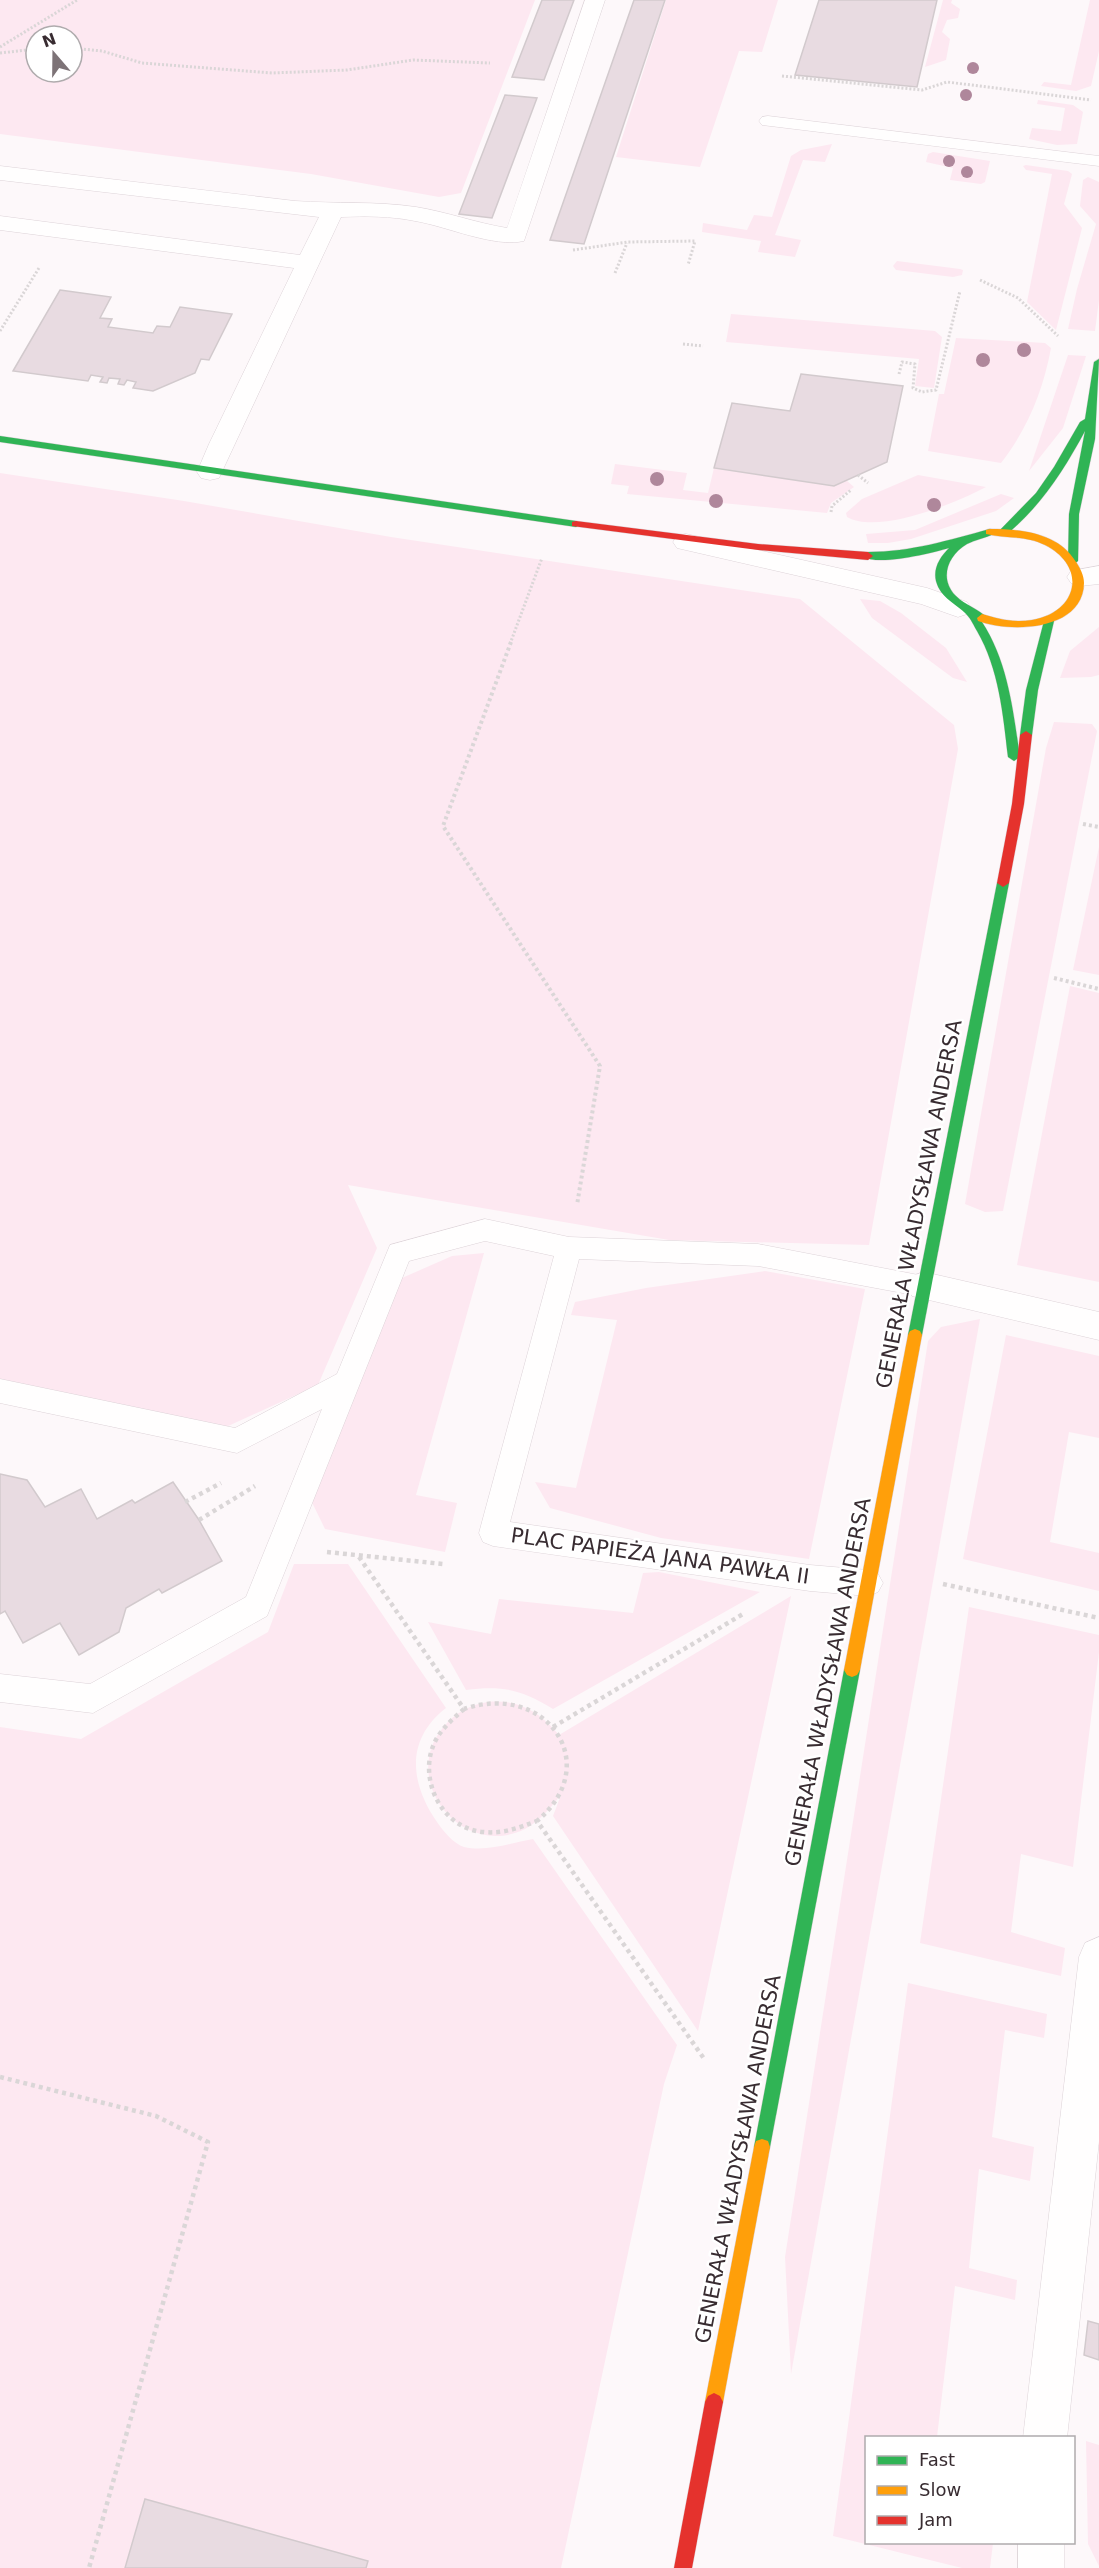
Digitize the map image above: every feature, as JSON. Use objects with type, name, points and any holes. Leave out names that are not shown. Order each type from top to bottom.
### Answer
[{"type":"main road","points":[[968,538],[951,548],[939,570],[945,593],[965,611],[1002,625],[1018,626],[1049,621],[1072,607],[1080,593],[1084,571],[1074,514],[1090,439],[1090,413],[1099,362]]},
{"type":"main road","points":[[1003,532],[1017,523],[1030,510],[1090,413]]},
{"type":"main road","points":[[0,439],[210,472],[649,535],[758,547],[871,556],[903,556],[990,532],[1003,532],[1037,538],[1057,547],[1084,571]]},
{"type":"main road","name":"GENERAŁA WŁADYSŁAWA ANDERSA","points":[[965,611],[988,638],[1002,680],[1018,781],[1018,804]]},
{"type":"main road","name":"GENERAŁA WŁADYSŁAWA ANDERSA","points":[[683,2568],[924,1286],[1018,804],[1032,690],[1049,621]]},
{"type":"street","points":[[0,173],[333,211],[369,208],[417,214],[472,229],[516,236],[595,0]]},
{"type":"street","points":[[210,472],[221,444],[333,211]]},
{"type":"street","points":[[0,223],[308,263]]},
{"type":"street","points":[[649,535],[916,594],[965,611]]},
{"type":"street","points":[[924,1286],[1099,1326]]},
{"type":"street","points":[[1045,2436],[1099,1957]]},
{"type":"street","points":[[1041,2544],[1041,2568]]},
{"type":"lane","points":[[768,121],[1099,161]]},
{"type":"lane","points":[[0,1688],[93,1699],[257,1606],[399,1253],[485,1230],[569,1248],[758,1255],[924,1286]]},
{"type":"lane","name":"PLAC PAPIEŻA JANA PAWŁA II","points":[[569,1248],[494,1533],[868,1583]]},
{"type":"lane","points":[[0,1391],[237,1441],[347,1382]]},
{"type":"path","points":[[0,47],[77,0]]},
{"type":"path","points":[[84,49],[102,51],[142,63],[272,73],[347,70],[413,60],[490,63]]},
{"type":"path","points":[[0,53],[24,50]]},
{"type":"path","points":[[782,76],[922,90],[947,81],[1091,100]]},
{"type":"path","points":[[573,250],[628,242],[695,241],[688,265]]},
{"type":"path","points":[[615,273],[628,242]]},
{"type":"path","points":[[0,331],[43,261]]},
{"type":"path","points":[[980,280],[1018,298],[1058,336]]},
{"type":"path","points":[[899,374],[902,362],[915,364],[913,388],[921,392],[936,390],[960,291]]},
{"type":"path","points":[[683,344],[703,346]]},
{"type":"path","points":[[858,475],[868,483]]},
{"type":"path","points":[[830,515],[832,506],[851,490]]},
{"type":"path","points":[[543,555],[443,826],[600,1066],[576,1210]]},
{"type":"path","points":[[1083,824],[1099,827]]},
{"type":"path","points":[[1054,978],[1099,989]]},
{"type":"path","points":[[281,1546],[359,1557],[442,1564]]},
{"type":"path","points":[[359,1557],[464,1709]]},
{"type":"path","points":[[553,1727],[805,1576]]},
{"type":"path","points":[[943,1584],[1099,1618]]},
{"type":"path","points":[[488,1702],[522,1705],[536,1711],[553,1727],[566,1755],[567,1773],[563,1790],[552,1808],[537,1821],[515,1832],[491,1834],[475,1832],[457,1823],[443,1810],[434,1796],[428,1779],[430,1751],[442,1728],[464,1709],[488,1702]]},
{"type":"path","points":[[537,1821],[705,2060]]},
{"type":"path","points":[[0,2078],[156,2116],[208,2142],[89,2568]]},
{"type":"shaded area","points":[[0,0],[535,0],[461,193],[439,197],[311,174],[0,134]]},
{"type":"shaded area","points":[[666,0],[778,0],[762,52],[739,51],[700,167],[616,157]]},
{"type":"shaded area","points":[[943,0],[952,0],[951,3],[960,9],[958,18],[947,20],[942,32],[950,39],[946,60],[925,67]]},
{"type":"shaded area","points":[[1090,0],[1099,0],[1099,51],[1091,86],[1076,91],[1041,86],[1044,82],[1071,85]]},
{"type":"shaded area","points":[[1038,100],[1073,105],[1083,112],[1077,144],[1057,145],[1029,139],[1032,128],[1061,131],[1065,108],[1037,104]]},
{"type":"shaded area","points":[[832,144],[825,162],[803,160],[775,235],[801,240],[795,257],[758,252],[761,241],[702,232],[703,223],[747,230],[754,215],[772,217],[791,156],[801,150]]},
{"type":"shaded area","points":[[933,152],[990,161],[985,182],[981,184],[950,180],[953,168],[926,162],[928,154]]},
{"type":"shaded area","points":[[1023,166],[1068,171],[1072,174],[1064,204],[1082,228],[1056,330],[1027,302],[1052,174],[1026,170]]},
{"type":"shaded area","points":[[1088,177],[1099,182],[1099,300],[1095,331],[1068,329],[1096,224],[1080,206],[1083,180]]},
{"type":"shaded area","points":[[897,261],[963,270],[962,275],[953,277],[896,270],[893,266]]},
{"type":"shaded area","points":[[731,314],[935,331],[942,337],[934,388],[915,386],[919,359],[726,342]]},
{"type":"shaded area","points":[[956,338],[1045,343],[1051,348],[1044,379],[1027,423],[1001,463],[928,451],[939,394],[944,394]]},
{"type":"shaded area","points":[[1068,355],[1086,356],[1063,428],[1029,471]]},
{"type":"shaded area","points":[[615,464],[687,473],[683,490],[708,493],[714,468],[834,486],[846,480],[854,487],[831,503],[827,513],[627,494],[629,486],[611,484]]},
{"type":"shaded area","points":[[0,473],[184,501],[391,537],[800,599],[954,725],[958,749],[869,1245],[669,1240],[348,1185],[377,1248],[318,1385],[226,1427],[0,1391]]},
{"type":"shaded area","points":[[918,475],[986,487],[956,501],[897,520],[861,522],[847,517],[846,513],[862,499]]},
{"type":"shaded area","points":[[1001,494],[1014,498],[996,511],[911,539],[888,543],[868,543],[866,534],[915,530]]},
{"type":"shaded area","points":[[860,599],[880,601],[901,613],[946,648],[967,682],[953,678],[872,618]]},
{"type":"shaded area","points":[[1099,627],[1099,675],[1060,678],[1070,651]]},
{"type":"shaded area","points":[[1054,722],[1092,724],[1097,731],[1003,1211],[985,1212],[965,1204],[1046,748]]},
{"type":"shaded area","points":[[1099,847],[1099,975],[1073,970]]},
{"type":"shaded area","points":[[1070,986],[1099,993],[1099,1282],[1017,1265]]},
{"type":"shaded area","points":[[484,1253],[416,1495],[457,1503],[445,1552],[325,1529],[305,1488],[402,1278],[452,1256]]},
{"type":"shaded area","points":[[765,1271],[865,1289],[809,1559],[661,1538],[550,1508],[535,1482],[576,1488],[617,1320],[571,1315],[575,1302],[646,1288]]},
{"type":"shaded area","points":[[980,1319],[791,2374],[785,2257],[928,1341],[941,1327]]},
{"type":"shaded area","points":[[1006,1335],[1099,1356],[1099,1438],[1069,1432],[1050,1542],[1099,1553],[1099,1591],[963,1559]]},
{"type":"shaded area","points":[[294,1564],[348,1564],[446,1708],[433,1720],[424,1734],[418,1748],[416,1762],[421,1792],[442,1829],[456,1843],[473,1848],[490,1848],[533,1839],[677,2045],[664,2084],[561,2568],[0,2568],[0,1727],[81,1739],[268,1632]]},
{"type":"shaded area","points":[[659,1572],[760,1592],[553,1709],[532,1697],[512,1690],[491,1688],[466,1690],[428,1622],[491,1634],[499,1599],[633,1613],[643,1573]]},
{"type":"shaded area","points":[[791,1596],[698,2031],[553,1816],[561,1795],[541,1818],[525,1829],[501,1836],[478,1833],[458,1823],[442,1808],[432,1788],[428,1766],[433,1743],[448,1722],[477,1704],[499,1702],[519,1705],[544,1720],[559,1735]]},
{"type":"shaded area","points":[[969,1607],[1099,1635],[1099,1652],[1073,1867],[1021,1854],[1011,1932],[1065,1948],[1061,1976],[920,1943]]},
{"type":"shaded area","points":[[908,1983],[1047,2014],[1044,2038],[1005,2030],[992,2137],[1034,2147],[1030,2181],[979,2169],[969,2268],[1017,2280],[1015,2300],[955,2286],[937,2436],[865,2436],[865,2544],[833,2536]]},
{"type":"shaded area","points":[[1086,2441],[1099,2445],[1099,2566],[1088,2544]]},
{"type":"shaded area","points":[[865,2544],[993,2544],[990,2568],[962,2568]]},
{"type":"building","points":[[542,0],[574,0],[544,80],[512,77]]},
{"type":"building","points":[[634,0],[665,0],[584,244],[550,240]]},
{"type":"building","points":[[819,0],[937,0],[917,87],[795,75]]},
{"type":"building","points":[[505,95],[537,98],[492,218],[459,214]]},
{"type":"building","points":[[60,290],[111,297],[100,318],[112,319],[108,327],[153,333],[157,326],[170,327],[180,307],[232,314],[209,360],[201,359],[195,373],[153,391],[133,388],[136,382],[127,380],[124,385],[118,384],[120,379],[109,378],[107,383],[100,382],[103,377],[91,375],[88,381],[13,371]]},
{"type":"building","points":[[801,374],[903,386],[887,462],[834,486],[714,468],[732,403],[790,411]]},
{"type":"building","points":[[0,1474],[27,1480],[45,1507],[81,1489],[97,1519],[132,1500],[135,1503],[173,1482],[199,1520],[222,1561],[162,1593],[159,1589],[126,1608],[119,1632],[79,1655],[60,1623],[23,1643],[5,1611],[0,1614]]},
{"type":"building","points":[[1088,2321],[1099,2324],[1099,2360],[1084,2355]]},
{"type":"building","points":[[145,2499],[368,2561],[366,2568],[125,2568]]},
{"type":"traffic: fast","points":[[1073,561],[1074,514],[1090,439],[1090,413],[1099,362]]},
{"type":"traffic: fast","points":[[1003,532],[1029,509],[1050,482],[1085,422]]},
{"type":"traffic: fast","points":[[0,439],[576,524]]},
{"type":"traffic: fast","points":[[982,618],[960,606],[951,597],[944,588],[941,568],[946,558],[959,544],[990,532]]},
{"type":"traffic: fast","points":[[868,556],[919,552],[968,538]]},
{"type":"traffic: fast","points":[[972,615],[991,648],[997,665],[1006,701],[1014,757]]},
{"type":"traffic: fast","points":[[1026,735],[1032,690],[1049,621]]},
{"type":"traffic: fast","points":[[915,1335],[1003,883]]},
{"type":"traffic: fast","points":[[762,2147],[852,1670]]},
{"type":"traffic: slow","points":[[982,618],[1013,625],[1047,620],[1070,604],[1077,594],[1079,582],[1077,571],[1069,559],[1056,547],[1040,539],[1024,535],[990,532]]},
{"type":"traffic: slow","points":[[852,1670],[915,1335]]},
{"type":"traffic: slow","points":[[714,2402],[762,2147]]},
{"type":"traffic: jam","points":[[576,524],[758,547],[868,556]]},
{"type":"traffic: jam","points":[[1003,883],[1018,804],[1026,735]]},
{"type":"traffic: jam","points":[[683,2568],[714,2402]]}]
